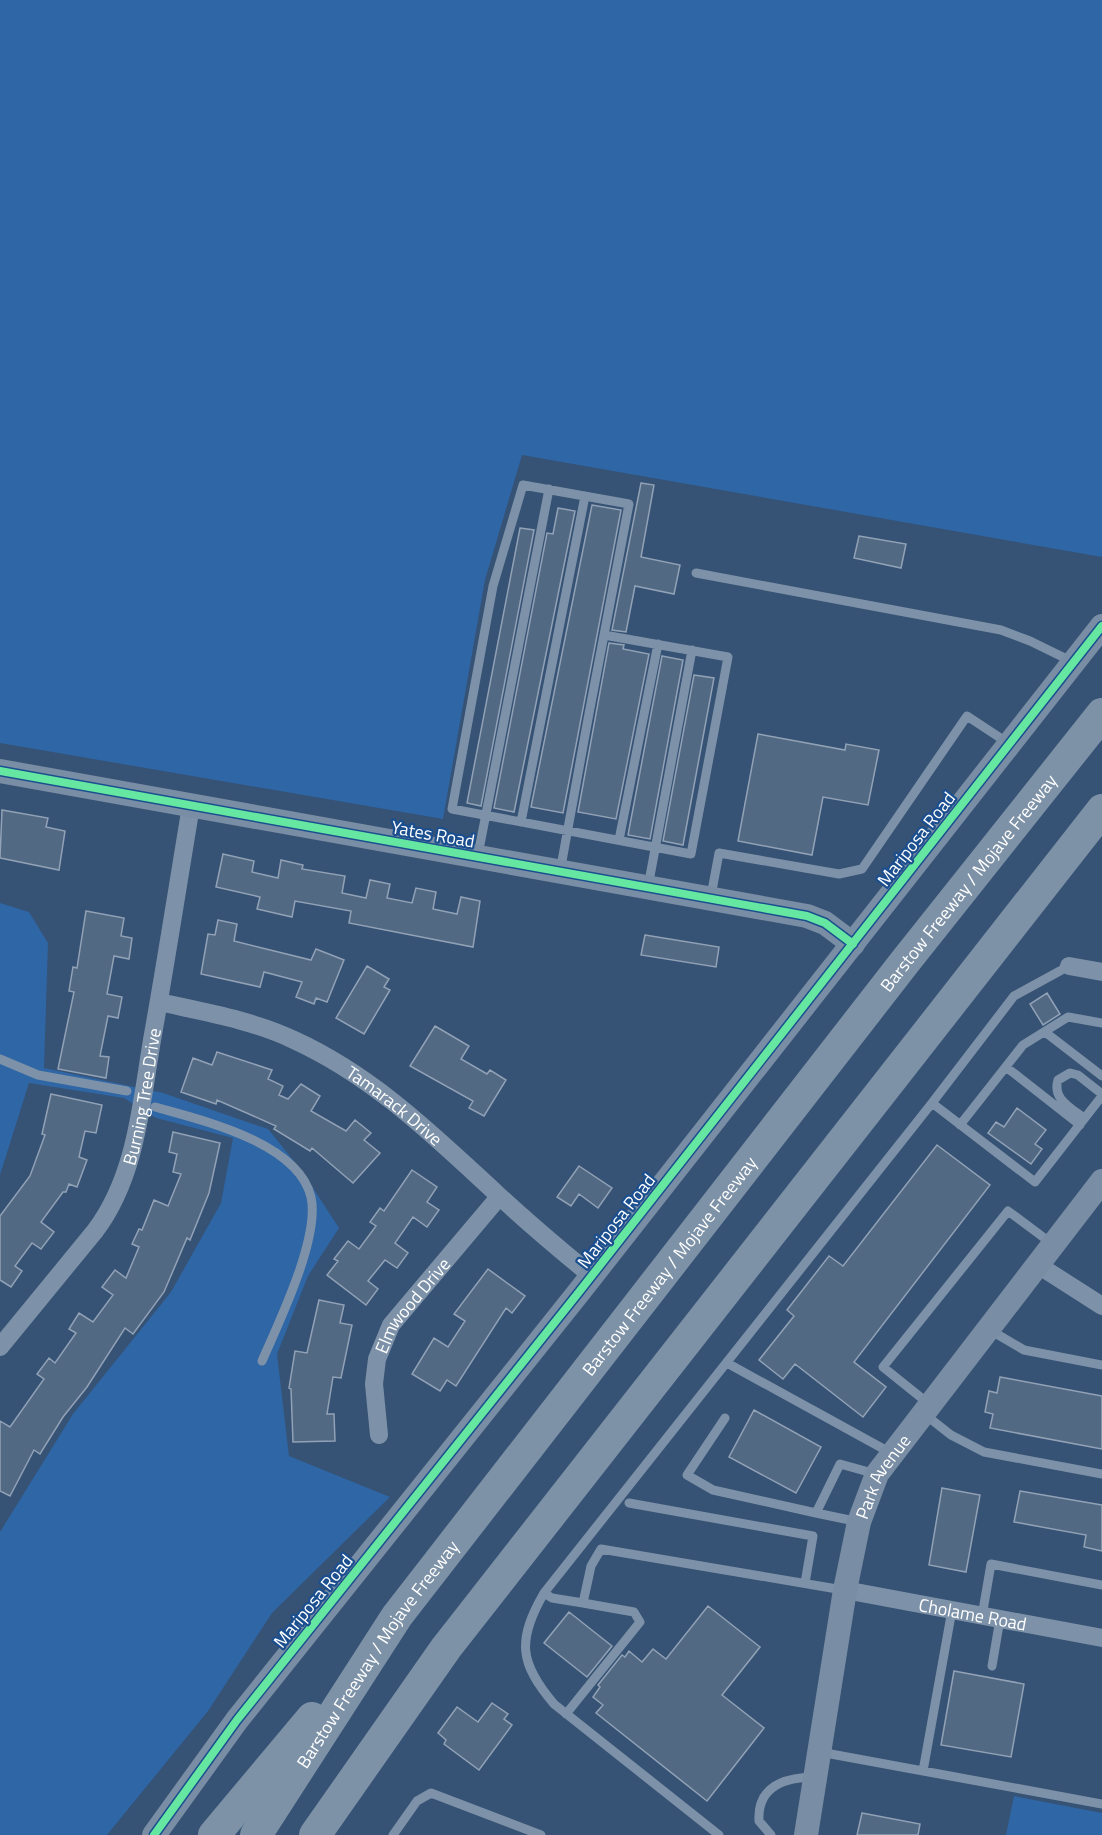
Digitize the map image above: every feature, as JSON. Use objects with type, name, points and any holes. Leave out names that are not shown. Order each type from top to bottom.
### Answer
[{"type":"highway","name":"Barstow Freeway / Mojave Freeway","points":[[256,1835],[397,1617],[904,963],[1102,714]]},
{"type":"highway","points":[[315,1835],[446,1648],[1102,810]]},
{"type":"highway","points":[[214,1835],[397,1617]]},
{"type":"street","name":"Mariposa Road","points":[[154,1835],[245,1711],[592,1276],[1102,626]]},
{"type":"street","name":"Yates Road","points":[[0,771],[807,916],[825,923],[854,944]]},
{"type":"street","name":"Burning Tree Drive","points":[[0,1347],[110,1212],[129,1161],[159,1002],[191,806]]},
{"type":"street","points":[[1069,966],[1102,972]]},
{"type":"street","name":"Tamarack Drive","points":[[159,1002],[242,1021],[283,1035],[344,1066],[400,1105],[500,1197],[592,1276]]},
{"type":"street","name":"Park Avenue","points":[[806,1835],[845,1590],[859,1522],[877,1474],[1102,1181]]},
{"type":"street","name":"Elmwood Drive","points":[[379,1435],[374,1384],[377,1359],[391,1325],[500,1197]]},
{"type":"street","points":[[1038,1265],[1102,1306]]},
{"type":"street","name":"Cholame Road","points":[[845,1590],[1102,1638]]},
{"type":"lane","points":[[560,872],[567,831],[604,634],[629,504],[523,485],[493,586],[452,809],[486,816],[567,831],[619,840],[655,848],[691,854],[728,657],[604,634]]},
{"type":"lane","points":[[477,858],[549,489]]},
{"type":"lane","points":[[521,822],[585,496]]},
{"type":"lane","points":[[696,573],[1001,630],[1030,640],[1073,662]]},
{"type":"lane","points":[[619,840],[658,644]]},
{"type":"lane","points":[[648,887],[692,650]]},
{"type":"lane","points":[[710,899],[719,853],[839,874],[862,869],[967,716],[1009,743]]},
{"type":"lane","points":[[719,1835],[554,1704],[533,1679],[525,1647],[529,1619],[543,1593],[727,1363],[1014,996],[1069,966]]},
{"type":"lane","points":[[960,1125],[1023,1045],[1068,1017],[1102,1023]]},
{"type":"lane","points":[[1045,1032],[1102,1076]]},
{"type":"lane","points":[[0,1059],[38,1075],[127,1091]]},
{"type":"lane","points":[[1006,1067],[1057,1107],[1082,1121]]},
{"type":"lane","points":[[932,1103],[1035,1182],[1082,1121],[1102,1095],[1078,1075],[1070,1073],[1058,1080],[1055,1089],[1058,1097],[1082,1121]]},
{"type":"lane","points":[[155,1107],[223,1126],[272,1151],[294,1168],[307,1186],[312,1205],[301,1271],[262,1361]]},
{"type":"lane","points":[[1053,1245],[1008,1211],[883,1367],[926,1408],[951,1436],[984,1452],[1102,1474]]},
{"type":"lane","points":[[987,1329],[1024,1350],[1102,1365]]},
{"type":"lane","points":[[727,1363],[891,1453]]},
{"type":"lane","points":[[725,1418],[687,1475],[713,1490],[859,1522]]},
{"type":"lane","points":[[816,1513],[840,1464],[877,1474]]},
{"type":"lane","points":[[629,1503],[813,1536],[805,1583]]},
{"type":"lane","points":[[583,1603],[591,1566],[600,1549],[845,1590]]},
{"type":"lane","points":[[992,1665],[991,1564],[1102,1585]]},
{"type":"lane","points":[[543,1593],[552,1598],[634,1612],[640,1622],[566,1714]]},
{"type":"lane","points":[[923,1771],[952,1610]]},
{"type":"lane","points":[[820,1752],[1102,1804]]},
{"type":"lane","points":[[771,1835],[759,1821],[760,1804],[765,1793],[781,1782],[799,1777],[816,1777]]},
{"type":"lane","points":[[393,1835],[417,1801],[431,1792],[541,1835]]},
{"type":"shaded area","points":[[0,0],[1102,0],[1102,557],[522,455],[485,580],[443,819],[0,743]]},
{"type":"shaded area","points":[[0,903],[29,912],[48,943],[44,1068],[163,1093],[268,1129],[302,1171],[339,1228],[308,1276],[277,1354],[289,1456],[390,1497],[272,1613],[208,1711],[107,1835],[0,1835],[0,1532],[73,1414],[171,1292],[221,1203],[233,1138],[156,1118],[124,1098],[29,1083],[0,1175]]},
{"type":"shaded area","points":[[1014,1796],[1102,1813],[1102,1835],[1006,1835]]},
{"type":"building","points":[[641,483],[654,485],[641,557],[680,565],[674,594],[635,586],[626,632],[612,630]]},
{"type":"building","points":[[592,505],[621,510],[563,813],[531,807]]},
{"type":"building","points":[[558,508],[575,511],[514,812],[494,808],[547,533],[553,534]]},
{"type":"building","points":[[520,528],[534,530],[481,806],[467,803]]},
{"type":"building","points":[[859,536],[906,544],[901,568],[854,558]]},
{"type":"building","points":[[609,643],[624,645],[623,649],[649,654],[616,819],[578,812]]},
{"type":"building","points":[[662,656],[683,660],[650,839],[628,835]]},
{"type":"building","points":[[694,675],[714,678],[683,845],[663,841]]},
{"type":"building","points":[[758,734],[845,750],[846,744],[879,750],[868,805],[823,797],[812,855],[738,841]]},
{"type":"building","points":[[2,810],[48,818],[46,827],[65,831],[59,870],[0,858]]},
{"type":"building","points":[[223,854],[254,861],[252,872],[278,878],[281,860],[303,865],[302,869],[345,876],[342,893],[366,898],[370,880],[390,884],[387,898],[412,903],[416,888],[436,892],[433,909],[457,914],[461,897],[480,901],[473,947],[349,923],[351,911],[295,901],[292,917],[257,909],[260,897],[216,887]]},
{"type":"building","points":[[86,911],[124,918],[121,936],[132,938],[129,959],[114,956],[107,994],[122,997],[118,1018],[108,1016],[100,1056],[109,1057],[106,1078],[58,1069],[74,992],[69,991],[73,967],[77,968]]},
{"type":"building","points":[[218,920],[237,924],[234,941],[311,960],[316,949],[344,960],[327,1002],[316,998],[314,1004],[296,997],[302,982],[264,972],[260,987],[201,974],[208,934],[215,935]]},
{"type":"building","points":[[645,935],[719,947],[716,967],[641,955]]},
{"type":"building","points":[[367,966],[389,979],[384,987],[390,990],[364,1034],[336,1018]]},
{"type":"building","points":[[1047,993],[1060,1014],[1043,1025],[1030,1004]]},
{"type":"building","points":[[435,1026],[469,1046],[461,1059],[487,1074],[490,1070],[506,1080],[484,1116],[469,1108],[473,1101],[410,1066]]},
{"type":"building","points":[[217,1052],[272,1070],[268,1079],[283,1086],[279,1095],[288,1099],[301,1084],[320,1096],[311,1111],[346,1131],[355,1120],[371,1133],[364,1140],[380,1153],[353,1183],[312,1148],[310,1151],[274,1129],[276,1126],[217,1100],[216,1104],[181,1092],[193,1058],[212,1065]]},
{"type":"building","points":[[51,1094],[102,1105],[96,1133],[85,1131],[79,1157],[87,1160],[77,1187],[69,1184],[66,1192],[63,1192],[41,1222],[54,1232],[41,1249],[32,1243],[15,1266],[22,1271],[11,1287],[0,1280],[0,1216],[30,1176],[45,1135],[42,1134]]},
{"type":"building","points":[[1017,1108],[1046,1130],[1035,1144],[1042,1149],[1031,1164],[988,1133],[996,1122],[1004,1127]]},
{"type":"building","points":[[173,1132],[220,1143],[209,1193],[190,1240],[187,1238],[164,1292],[133,1334],[125,1328],[40,1454],[34,1450],[10,1496],[0,1491],[0,1421],[10,1427],[44,1379],[37,1374],[49,1358],[55,1363],[76,1333],[69,1329],[79,1313],[93,1322],[113,1295],[102,1287],[115,1270],[126,1278],[139,1247],[132,1244],[139,1229],[142,1230],[154,1200],[168,1206],[181,1174],[173,1172],[177,1154],[169,1152]]},
{"type":"building","points":[[937,1145],[990,1185],[854,1362],[886,1387],[863,1417],[795,1364],[783,1379],[759,1360],[794,1316],[787,1310],[829,1256],[843,1266]]},
{"type":"building","points":[[579,1166],[612,1188],[598,1208],[579,1194],[571,1206],[557,1197]]},
{"type":"building","points":[[412,1170],[437,1187],[427,1202],[439,1210],[427,1227],[413,1217],[395,1243],[408,1253],[397,1268],[385,1260],[368,1281],[378,1289],[366,1305],[327,1275],[338,1261],[334,1259],[348,1241],[359,1249],[376,1226],[370,1222],[380,1208],[384,1211]]},
{"type":"building","points":[[488,1269],[525,1296],[512,1313],[506,1308],[456,1386],[447,1380],[440,1391],[412,1374],[434,1338],[448,1347],[465,1321],[454,1314]]},
{"type":"building","points":[[319,1300],[344,1305],[340,1323],[352,1325],[341,1378],[333,1377],[327,1414],[334,1414],[335,1441],[293,1442],[291,1389],[289,1388],[295,1351],[307,1353]]},
{"type":"building","points":[[1000,1377],[1102,1396],[1102,1449],[990,1428],[993,1414],[985,1412],[989,1391],[997,1393]]},
{"type":"building","points":[[754,1410],[821,1447],[796,1493],[729,1457]]},
{"type":"building","points":[[942,1488],[980,1495],[966,1572],[929,1565]]},
{"type":"building","points":[[1020,1491],[1102,1505],[1102,1551],[1084,1547],[1086,1535],[1014,1522]]},
{"type":"building","points":[[708,1606],[760,1647],[722,1695],[764,1728],[707,1801],[596,1713],[603,1705],[593,1697],[600,1687],[598,1685],[622,1655],[625,1657],[629,1651],[642,1662],[653,1649],[666,1659]]},
{"type":"building","points":[[569,1612],[612,1646],[587,1677],[544,1643]]},
{"type":"building","points":[[954,1671],[1024,1684],[1011,1757],[941,1745]]},
{"type":"building","points":[[492,1703],[508,1714],[504,1719],[512,1725],[479,1770],[444,1744],[446,1740],[438,1733],[457,1707],[478,1722]]},
{"type":"building","points":[[862,1813],[920,1824],[918,1835],[857,1835]]},
{"type":"cycle path","points":[[154,1835],[237,1720],[579,1292],[1102,626]]},
{"type":"cycle path","points":[[0,771],[807,916],[825,923],[853,944]]}]
